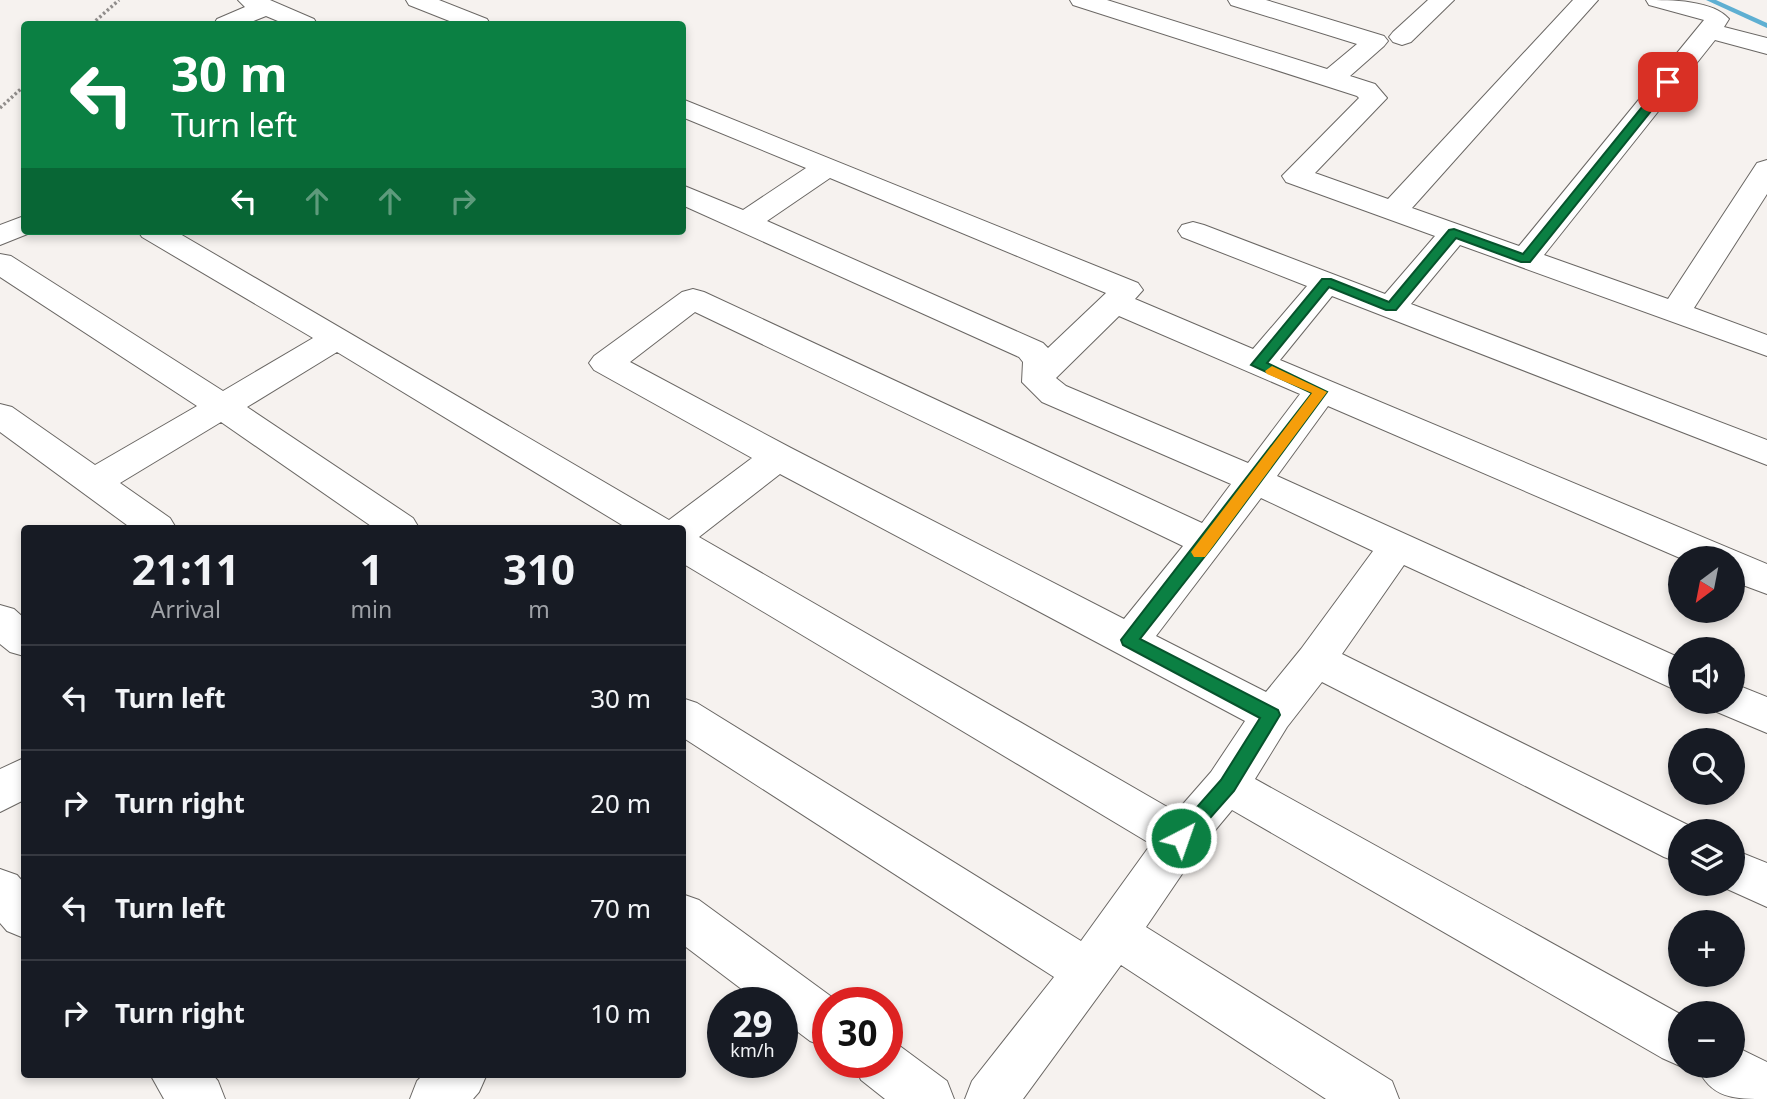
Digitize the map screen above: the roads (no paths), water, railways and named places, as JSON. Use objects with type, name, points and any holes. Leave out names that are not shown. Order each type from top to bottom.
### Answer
[{"type":"street","points":[[418,0],[470,21]]},
{"type":"street","points":[[1082,0],[1366,90],[1374,98],[1296,176],[1767,346]]},
{"type":"street","points":[[1240,0],[1292,7],[1376,41],[1332,79]]},
{"type":"street","points":[[1402,37],[1442,0]]},
{"type":"street","points":[[1394,210],[1586,0]]},
{"type":"street","points":[[1525,259],[1717,19],[1713,15],[1658,0]]},
{"type":"street","points":[[231,21],[258,3],[298,21]]},
{"type":"street","points":[[1711,29],[1724,36],[1767,46]]},
{"type":"street","points":[[686,109],[1127,290],[1039,376]]},
{"type":"street","points":[[746,222],[828,166]]},
{"type":"street","points":[[1675,313],[1734,225],[1767,169]]},
{"type":"street","points":[[686,196],[1031,350],[1040,360],[1039,382],[1054,394],[1252,479],[1668,670]]},
{"type":"street","points":[[21,229],[1,259],[396,525]]},
{"type":"street","points":[[1193,231],[1767,453]]},
{"type":"street","points":[[1391,307],[1454,233]]},
{"type":"street","points":[[160,235],[650,525]]},
{"type":"street","points":[[1258,365],[1327,282]]},
{"type":"street","points":[[1208,542],[692,299],[606,363],[778,457],[1272,715]]},
{"type":"street","points":[[1114,302],[1320,392],[1687,546]]},
{"type":"street","points":[[94,482],[337,338]]},
{"type":"street","points":[[1129,640],[1208,542],[1252,479],[1320,392]]},
{"type":"street","points":[[0,415],[153,525]]},
{"type":"street","points":[[686,527],[778,457]]},
{"type":"street","points":[[991,1099],[1101,953],[1181,838],[1227,785],[1272,715],[1316,660],[1397,546]]},
{"type":"street","points":[[686,547],[1181,838]]},
{"type":"street","points":[[1745,571],[1767,580]]},
{"type":"street","points":[[0,620],[21,638]]},
{"type":"street","points":[[1316,660],[1668,837]]},
{"type":"street","points":[[1745,707],[1767,716]]},
{"type":"street","points":[[686,717],[1101,953],[1373,1099]]},
{"type":"street","points":[[0,793],[21,778]]},
{"type":"street","points":[[1227,785],[1668,1034]]},
{"type":"street","points":[[1745,875],[1767,886]]},
{"type":"street","points":[[0,890],[21,913]]},
{"type":"street","points":[[686,918],[812,1012]]},
{"type":"street","points":[[180,1078],[199,1099]]},
{"type":"street","points":[[436,1099],[457,1078]]},
{"type":"street","points":[[900,1078],[928,1099]]},
{"type":"street","points":[[1745,1078],[1767,1090]]},
{"type":"waterway","points":[[1710,0],[1767,26]]}]
